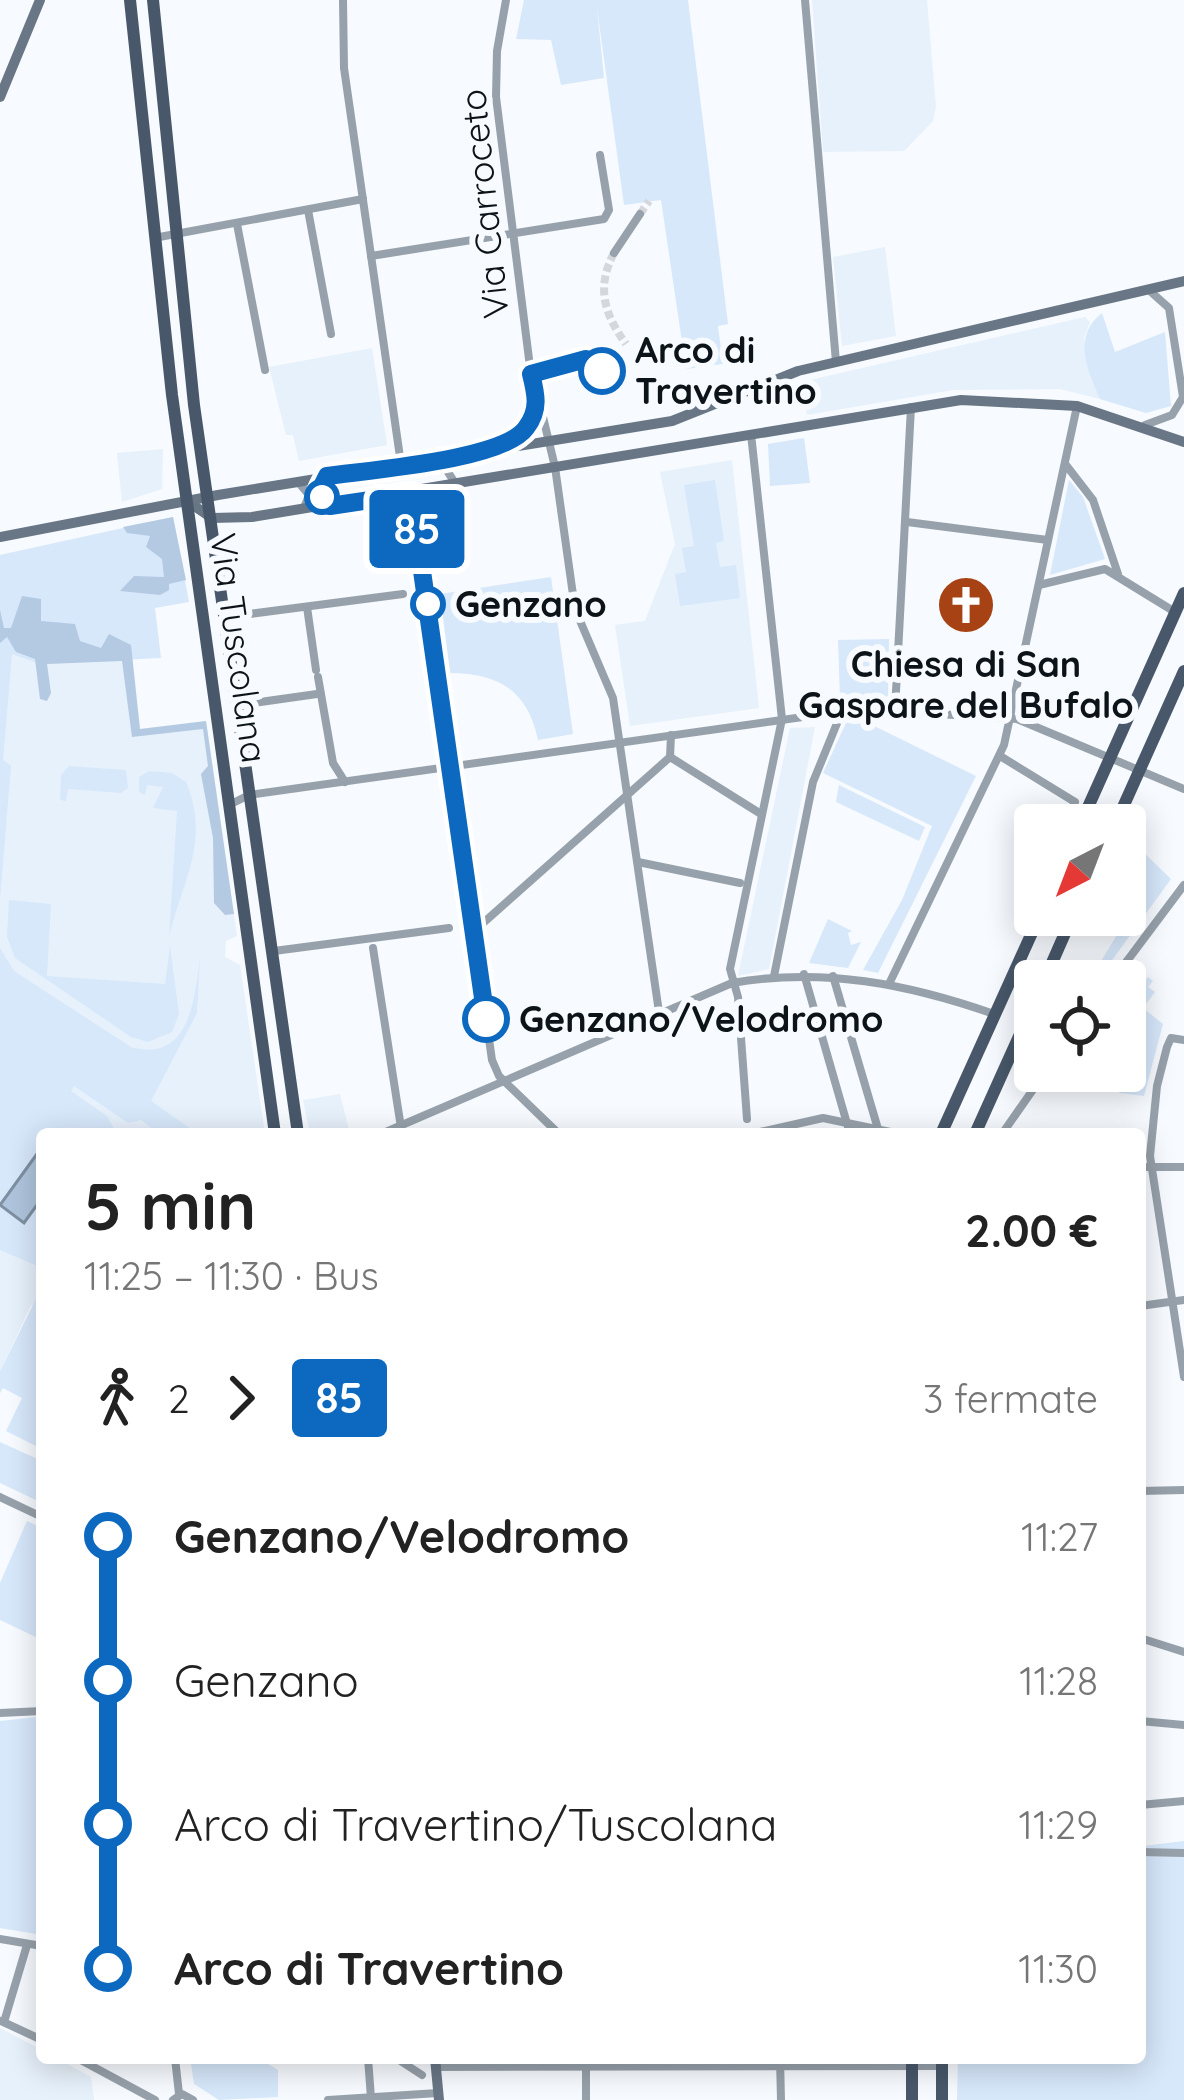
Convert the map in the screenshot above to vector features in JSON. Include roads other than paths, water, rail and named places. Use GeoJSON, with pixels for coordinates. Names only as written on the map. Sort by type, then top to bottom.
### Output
{"type":"FeatureCollection","features":[{"type":"Feature","properties":{"kind":"main road"},"geometry":{"type":"LineString","coordinates":[[0,97],[40,0]]}},
{"type":"Feature","properties":{"kind":"main road","name":"Via Tuscolana"},"geometry":{"type":"LineString","coordinates":[[130,0],[187,501],[274,1128]]}},
{"type":"Feature","properties":{"kind":"main road","name":"Via Tuscolana"},"geometry":{"type":"LineString","coordinates":[[153,0],[208,496],[297,1128]]}},
{"type":"Feature","properties":{"kind":"main road"},"geometry":{"type":"LineString","coordinates":[[0,537],[208,496],[672,421],[781,377],[1184,280]]}},
{"type":"Feature","properties":{"kind":"main road"},"geometry":{"type":"LineString","coordinates":[[212,518],[411,494],[911,406],[975,399],[1077,406],[1145,424],[1184,442]]}},
{"type":"Feature","properties":{"kind":"main road","name":"Via Tuscolana"},"geometry":{"type":"LineString","coordinates":[[187,501],[212,518]]}},
{"type":"Feature","properties":{"kind":"main road"},"geometry":{"type":"LineString","coordinates":[[1089,804],[1184,592]]}},
{"type":"Feature","properties":{"kind":"main road"},"geometry":{"type":"LineString","coordinates":[[1124,804],[1184,671]]}},
{"type":"Feature","properties":{"kind":"main road"},"geometry":{"type":"LineString","coordinates":[[944,1128],[1030,936]]}},
{"type":"Feature","properties":{"kind":"main road"},"geometry":{"type":"LineString","coordinates":[[978,1128],[1014,1048]]}},
{"type":"Feature","properties":{"kind":"main road"},"geometry":{"type":"LineString","coordinates":[[436,2064],[439,2096]]}},
{"type":"Feature","properties":{"kind":"main road"},"geometry":{"type":"LineString","coordinates":[[912,2064],[913,2100]]}},
{"type":"Feature","properties":{"kind":"main road"},"geometry":{"type":"LineString","coordinates":[[942,2064],[942,2100]]}},
{"type":"Feature","properties":{"kind":"street"},"geometry":{"type":"LineString","coordinates":[[344,0],[342,53],[401,464]]}},
{"type":"Feature","properties":{"kind":"street","name":"Via Carroceto"},"geometry":{"type":"LineString","coordinates":[[506,0],[497,51],[496,97],[537,401],[555,467],[576,614],[609,682],[659,1012]]}},
{"type":"Feature","properties":{"kind":"street"},"geometry":{"type":"LineString","coordinates":[[805,0],[836,362]]}},
{"type":"Feature","properties":{"kind":"street"},"geometry":{"type":"LineString","coordinates":[[137,64],[158,62]]}},
{"type":"Feature","properties":{"kind":"street"},"geometry":{"type":"LineString","coordinates":[[371,256],[607,217],[600,155]]}},
{"type":"Feature","properties":{"kind":"street"},"geometry":{"type":"LineString","coordinates":[[154,238],[363,199]]}},
{"type":"Feature","properties":{"kind":"street"},"geometry":{"type":"LineString","coordinates":[[308,210],[331,334]]}},
{"type":"Feature","properties":{"kind":"street"},"geometry":{"type":"LineString","coordinates":[[614,253],[640,214]]}},
{"type":"Feature","properties":{"kind":"street"},"geometry":{"type":"LineString","coordinates":[[237,224],[265,370]]}},
{"type":"Feature","properties":{"kind":"street"},"geometry":{"type":"LineString","coordinates":[[1145,424],[1174,413],[1184,397],[1169,308],[1150,291]]}},
{"type":"Feature","properties":{"kind":"street"},"geometry":{"type":"LineString","coordinates":[[503,447],[526,429],[537,401]]}},
{"type":"Feature","properties":{"kind":"street"},"geometry":{"type":"LineString","coordinates":[[896,710],[911,406]]}},
{"type":"Feature","properties":{"kind":"street"},"geometry":{"type":"LineString","coordinates":[[889,984],[1000,756],[1077,406]]}},
{"type":"Feature","properties":{"kind":"street"},"geometry":{"type":"LineString","coordinates":[[747,1119],[730,969],[782,718],[751,434]]}},
{"type":"Feature","properties":{"kind":"street"},"geometry":{"type":"LineString","coordinates":[[453,455],[446,469],[458,485]]}},
{"type":"Feature","properties":{"kind":"street"},"geometry":{"type":"LineString","coordinates":[[1065,464],[1094,500],[1118,574]]}},
{"type":"Feature","properties":{"kind":"street"},"geometry":{"type":"LineString","coordinates":[[327,476],[321,494],[330,506]]}},
{"type":"Feature","properties":{"kind":"street"},"geometry":{"type":"LineString","coordinates":[[298,482],[309,495],[303,509]]}},
{"type":"Feature","properties":{"kind":"street"},"geometry":{"type":"LineString","coordinates":[[411,494],[492,1060],[503,1082],[553,1128]]}},
{"type":"Feature","properties":{"kind":"street"},"geometry":{"type":"LineString","coordinates":[[906,522],[1048,540]]}},
{"type":"Feature","properties":{"kind":"street"},"geometry":{"type":"LineString","coordinates":[[193,538],[215,535]]}},
{"type":"Feature","properties":{"kind":"street"},"geometry":{"type":"LineString","coordinates":[[1038,586],[1092,569],[1118,574],[1175,612]]}},
{"type":"Feature","properties":{"kind":"street"},"geometry":{"type":"LineString","coordinates":[[226,617],[403,594]]}},
{"type":"Feature","properties":{"kind":"street"},"geometry":{"type":"LineString","coordinates":[[307,607],[333,763],[345,782]]}},
{"type":"Feature","properties":{"kind":"street"},"geometry":{"type":"LineString","coordinates":[[239,705],[316,694]]}},
{"type":"Feature","properties":{"kind":"street"},"geometry":{"type":"LineString","coordinates":[[774,976],[813,782],[843,710]]}},
{"type":"Feature","properties":{"kind":"street"},"geometry":{"type":"LineString","coordinates":[[252,795],[843,710],[1012,718],[1184,788]]}},
{"type":"Feature","properties":{"kind":"street"},"geometry":{"type":"LineString","coordinates":[[473,932],[670,757],[671,735]]}},
{"type":"Feature","properties":{"kind":"street"},"geometry":{"type":"LineString","coordinates":[[1000,756],[1075,802]]}},
{"type":"Feature","properties":{"kind":"street"},"geometry":{"type":"LineString","coordinates":[[670,757],[761,814]]}},
{"type":"Feature","properties":{"kind":"street","name":"Via Tuscolana"},"geometry":{"type":"LineString","coordinates":[[231,804],[252,795]]}},
{"type":"Feature","properties":{"kind":"street"},"geometry":{"type":"LineString","coordinates":[[638,862],[740,884]]}},
{"type":"Feature","properties":{"kind":"street"},"geometry":{"type":"LineString","coordinates":[[1127,960],[1184,885]]}},
{"type":"Feature","properties":{"kind":"street"},"geometry":{"type":"LineString","coordinates":[[250,954],[449,928]]}},
{"type":"Feature","properties":{"kind":"street"},"geometry":{"type":"LineString","coordinates":[[373,948],[400,1128]]}},
{"type":"Feature","properties":{"kind":"street"},"geometry":{"type":"LineString","coordinates":[[804,974],[849,1128]]}},
{"type":"Feature","properties":{"kind":"street"},"geometry":{"type":"LineString","coordinates":[[406,1128],[733,983],[774,976],[833,976],[889,984],[994,1014]]}},
{"type":"Feature","properties":{"kind":"street"},"geometry":{"type":"LineString","coordinates":[[833,976],[878,1128]]}},
{"type":"Feature","properties":{"kind":"street"},"geometry":{"type":"LineString","coordinates":[[1184,1040],[1171,1038],[1156,1086],[1151,1167],[1179,1301],[1184,1377]]}},
{"type":"Feature","properties":{"kind":"street"},"geometry":{"type":"LineString","coordinates":[[1006,1128],[1031,1092]]}},
{"type":"Feature","properties":{"kind":"street"},"geometry":{"type":"LineString","coordinates":[[772,1128],[804,1119],[847,1120],[875,1128]]}},
{"type":"Feature","properties":{"kind":"street"},"geometry":{"type":"LineString","coordinates":[[1146,1167],[1184,1167]]}},
{"type":"Feature","properties":{"kind":"street"},"geometry":{"type":"LineString","coordinates":[[1146,1305],[1179,1301]]}},
{"type":"Feature","properties":{"kind":"street"},"geometry":{"type":"LineString","coordinates":[[1146,1491],[1184,1490]]}},
{"type":"Feature","properties":{"kind":"street"},"geometry":{"type":"LineString","coordinates":[[0,1497],[36,1513]]}},
{"type":"Feature","properties":{"kind":"street"},"geometry":{"type":"LineString","coordinates":[[1146,1640],[1184,1652]]}},
{"type":"Feature","properties":{"kind":"street"},"geometry":{"type":"LineString","coordinates":[[0,1713],[36,1711]]}},
{"type":"Feature","properties":{"kind":"street"},"geometry":{"type":"LineString","coordinates":[[1146,1722],[1184,1725]]}},
{"type":"Feature","properties":{"kind":"street"},"geometry":{"type":"LineString","coordinates":[[1146,1804],[1184,1801]]}},
{"type":"Feature","properties":{"kind":"street"},"geometry":{"type":"LineString","coordinates":[[1146,1852],[1184,1853]]}},
{"type":"Feature","properties":{"kind":"street"},"geometry":{"type":"LineString","coordinates":[[0,1939],[36,1946]]}},
{"type":"Feature","properties":{"kind":"street"},"geometry":{"type":"LineString","coordinates":[[27,1945],[2,2021],[36,2037]]}},
{"type":"Feature","properties":{"kind":"street"},"geometry":{"type":"LineString","coordinates":[[88,2064],[154,2100]]}},
{"type":"Feature","properties":{"kind":"street"},"geometry":{"type":"LineString","coordinates":[[175,2064],[176,2097],[193,2100]]}},
{"type":"Feature","properties":{"kind":"street"},"geometry":{"type":"LineString","coordinates":[[368,2064],[371,2098]]}},
{"type":"Feature","properties":{"kind":"street"},"geometry":{"type":"LineString","coordinates":[[405,2064],[422,2075]]}},
{"type":"Feature","properties":{"kind":"street"},"geometry":{"type":"LineString","coordinates":[[586,2064],[586,2100]]}},
{"type":"Feature","properties":{"kind":"street"},"geometry":{"type":"LineString","coordinates":[[780,2064],[781,2100]]}},
{"type":"Feature","properties":{"kind":"street"},"geometry":{"type":"LineString","coordinates":[[328,2100],[439,2096]]}},
{"type":"Feature","properties":{"kind":"tunnel"},"geometry":{"type":"LineString","coordinates":[[640,214],[649,201]]}},
{"type":"Feature","properties":{"kind":"tunnel"},"geometry":{"type":"LineString","coordinates":[[614,253],[605,277],[605,300],[626,344]]}},
{"type":"Feature","properties":{"kind":"place","name":"Arco di Travertino"},"geometry":{"type":"Point","coordinates":[602,371]}},
{"type":"Feature","properties":{"kind":"place","name":"Genzano"},"geometry":{"type":"Point","coordinates":[428,604]}},
{"type":"Feature","properties":{"kind":"place","name":"Chiesa di San Gaspare del Bufalo"},"geometry":{"type":"Point","coordinates":[966,605]}},
{"type":"Feature","properties":{"kind":"place","name":"Genzano/Velodromo"},"geometry":{"type":"Point","coordinates":[486,1019]}}]}
